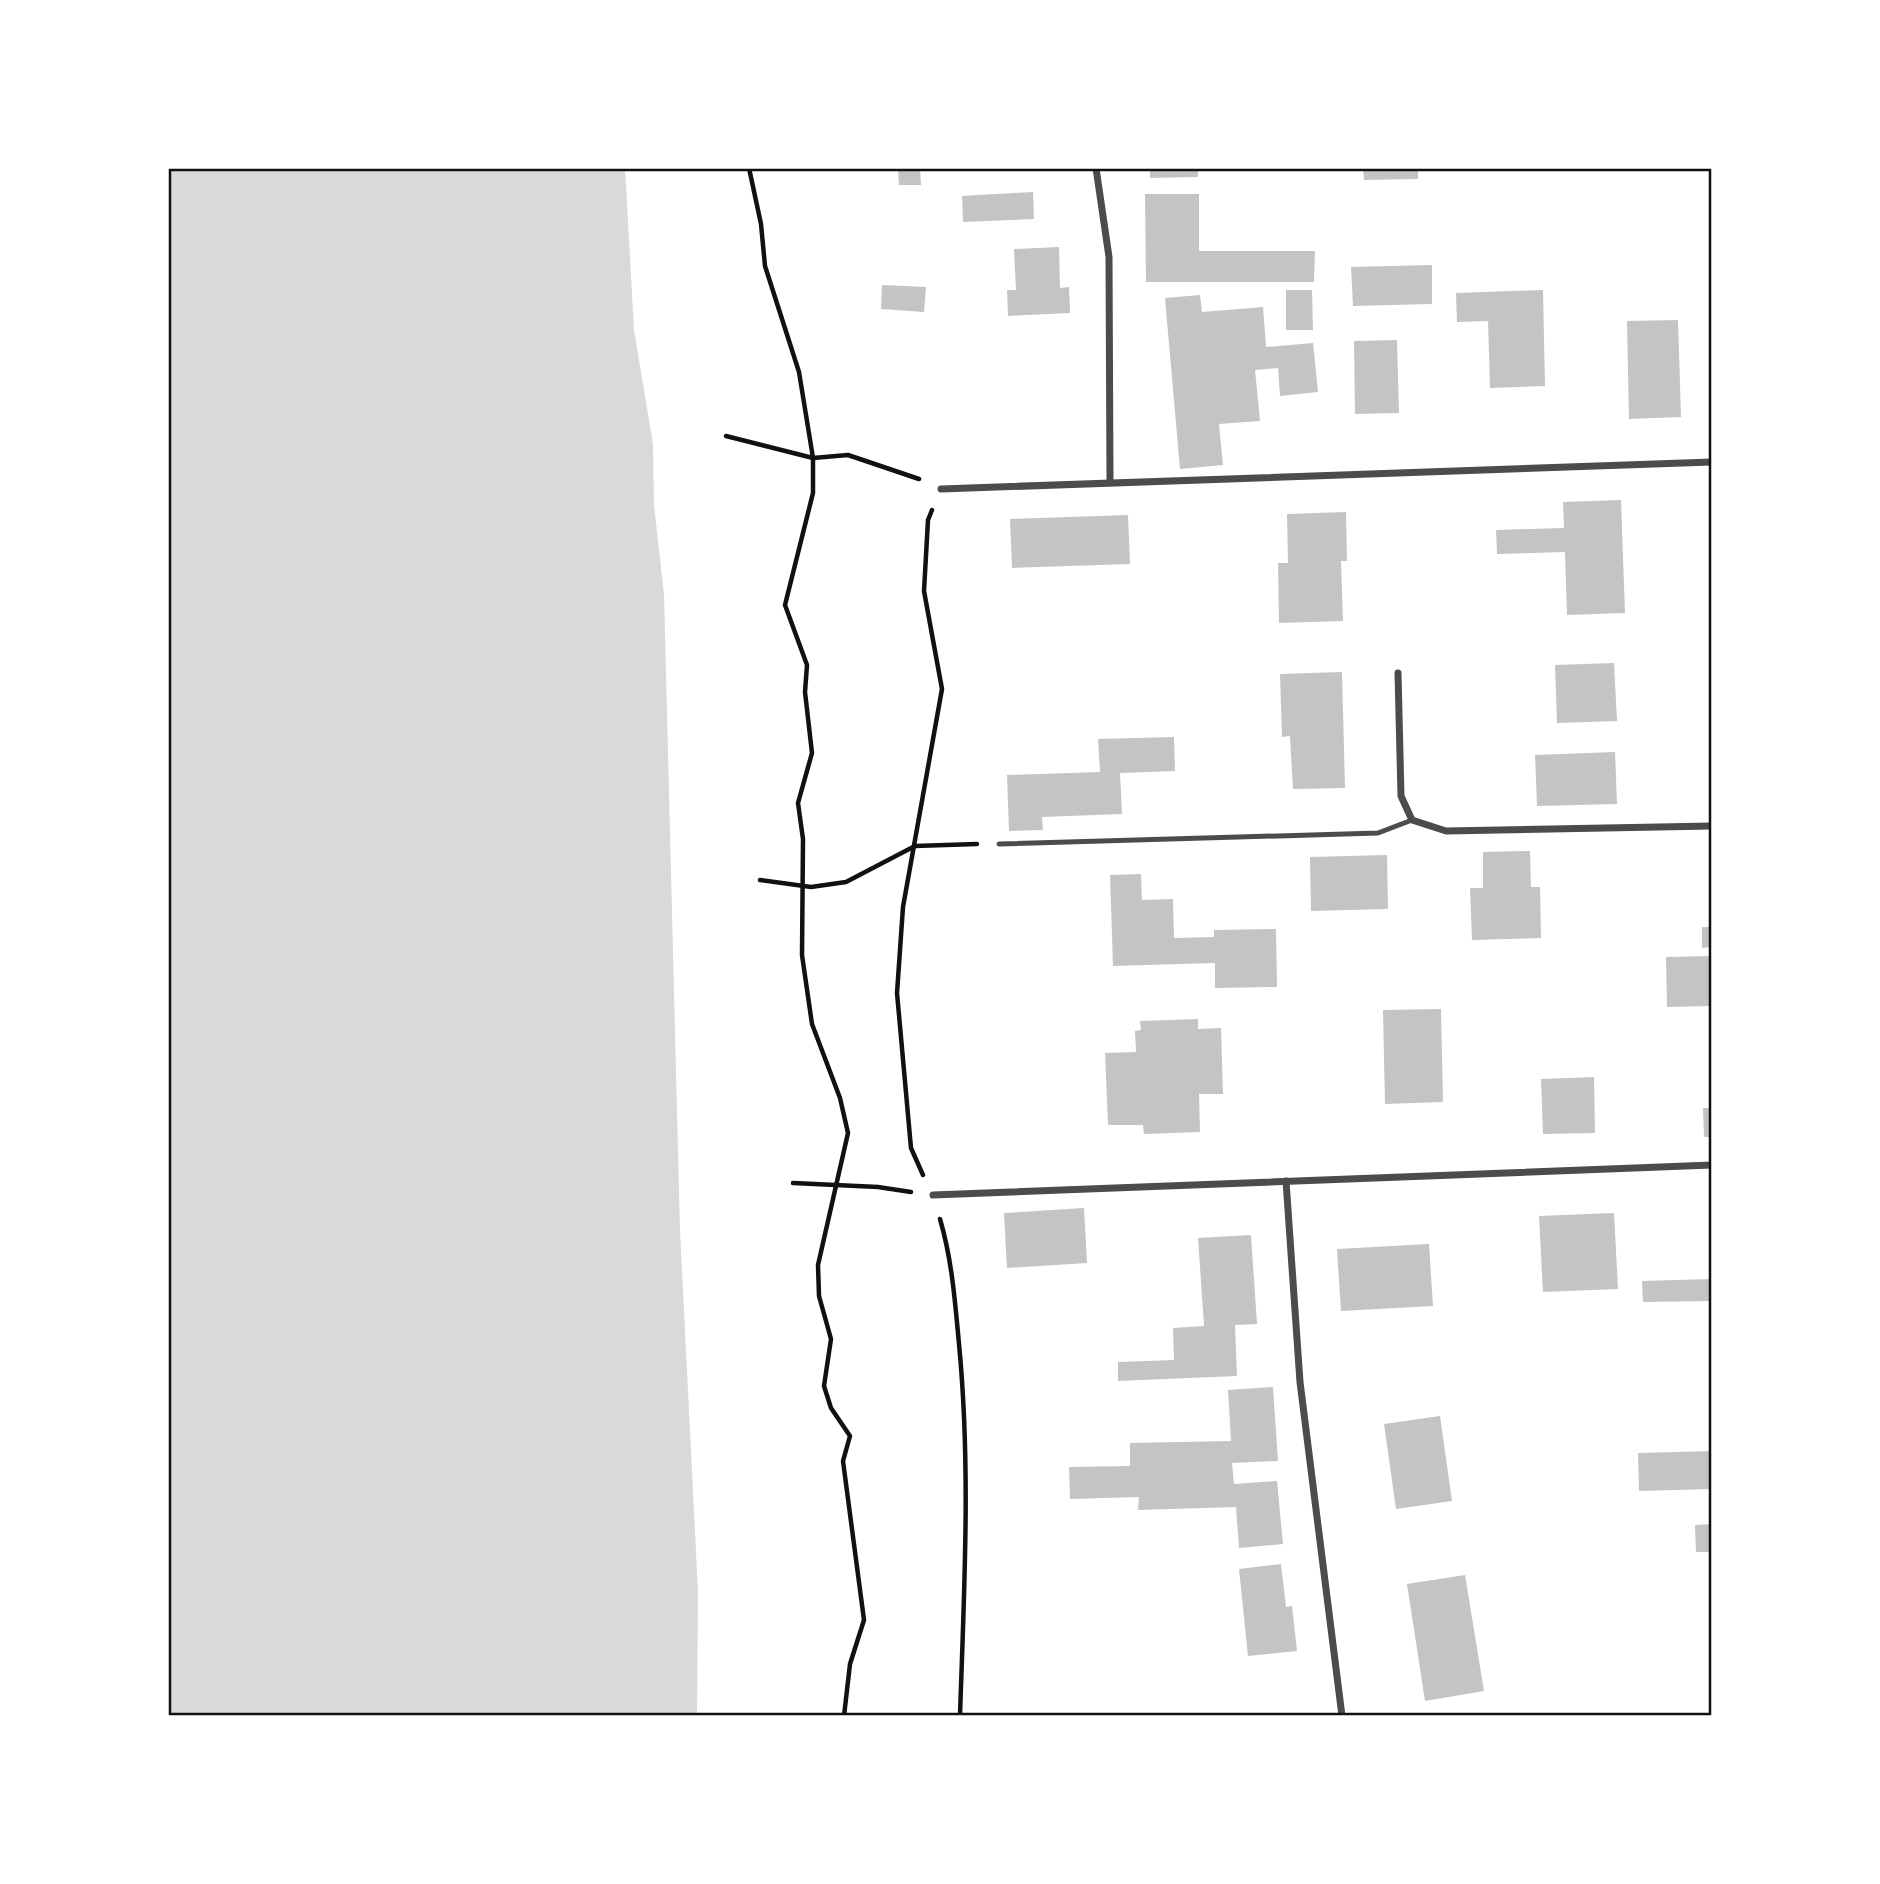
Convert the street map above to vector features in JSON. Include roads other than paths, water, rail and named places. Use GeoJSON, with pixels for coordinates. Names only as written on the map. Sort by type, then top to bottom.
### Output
{"type":"FeatureCollection","features":[{"type":"Feature","properties":{"kind":"street"},"geometry":{"type":"LineString","coordinates":[[1096,168],[1110,257],[1110,482]]}},
{"type":"Feature","properties":{"kind":"street"},"geometry":{"type":"LineString","coordinates":[[941,489],[1712,462]]}},
{"type":"Feature","properties":{"kind":"street"},"geometry":{"type":"LineString","coordinates":[[1398,673],[1401,796],[1412,820],[1446,831],[1712,826]]}},
{"type":"Feature","properties":{"kind":"street"},"geometry":{"type":"LineString","coordinates":[[933,1195],[1712,1165]]}},
{"type":"Feature","properties":{"kind":"street"},"geometry":{"type":"LineString","coordinates":[[1286,1181],[1300,1382],[1342,1716]]}},
{"type":"Feature","properties":{"kind":"lane"},"geometry":{"type":"LineString","coordinates":[[999,844],[1378,834],[1412,820]]}}]}
